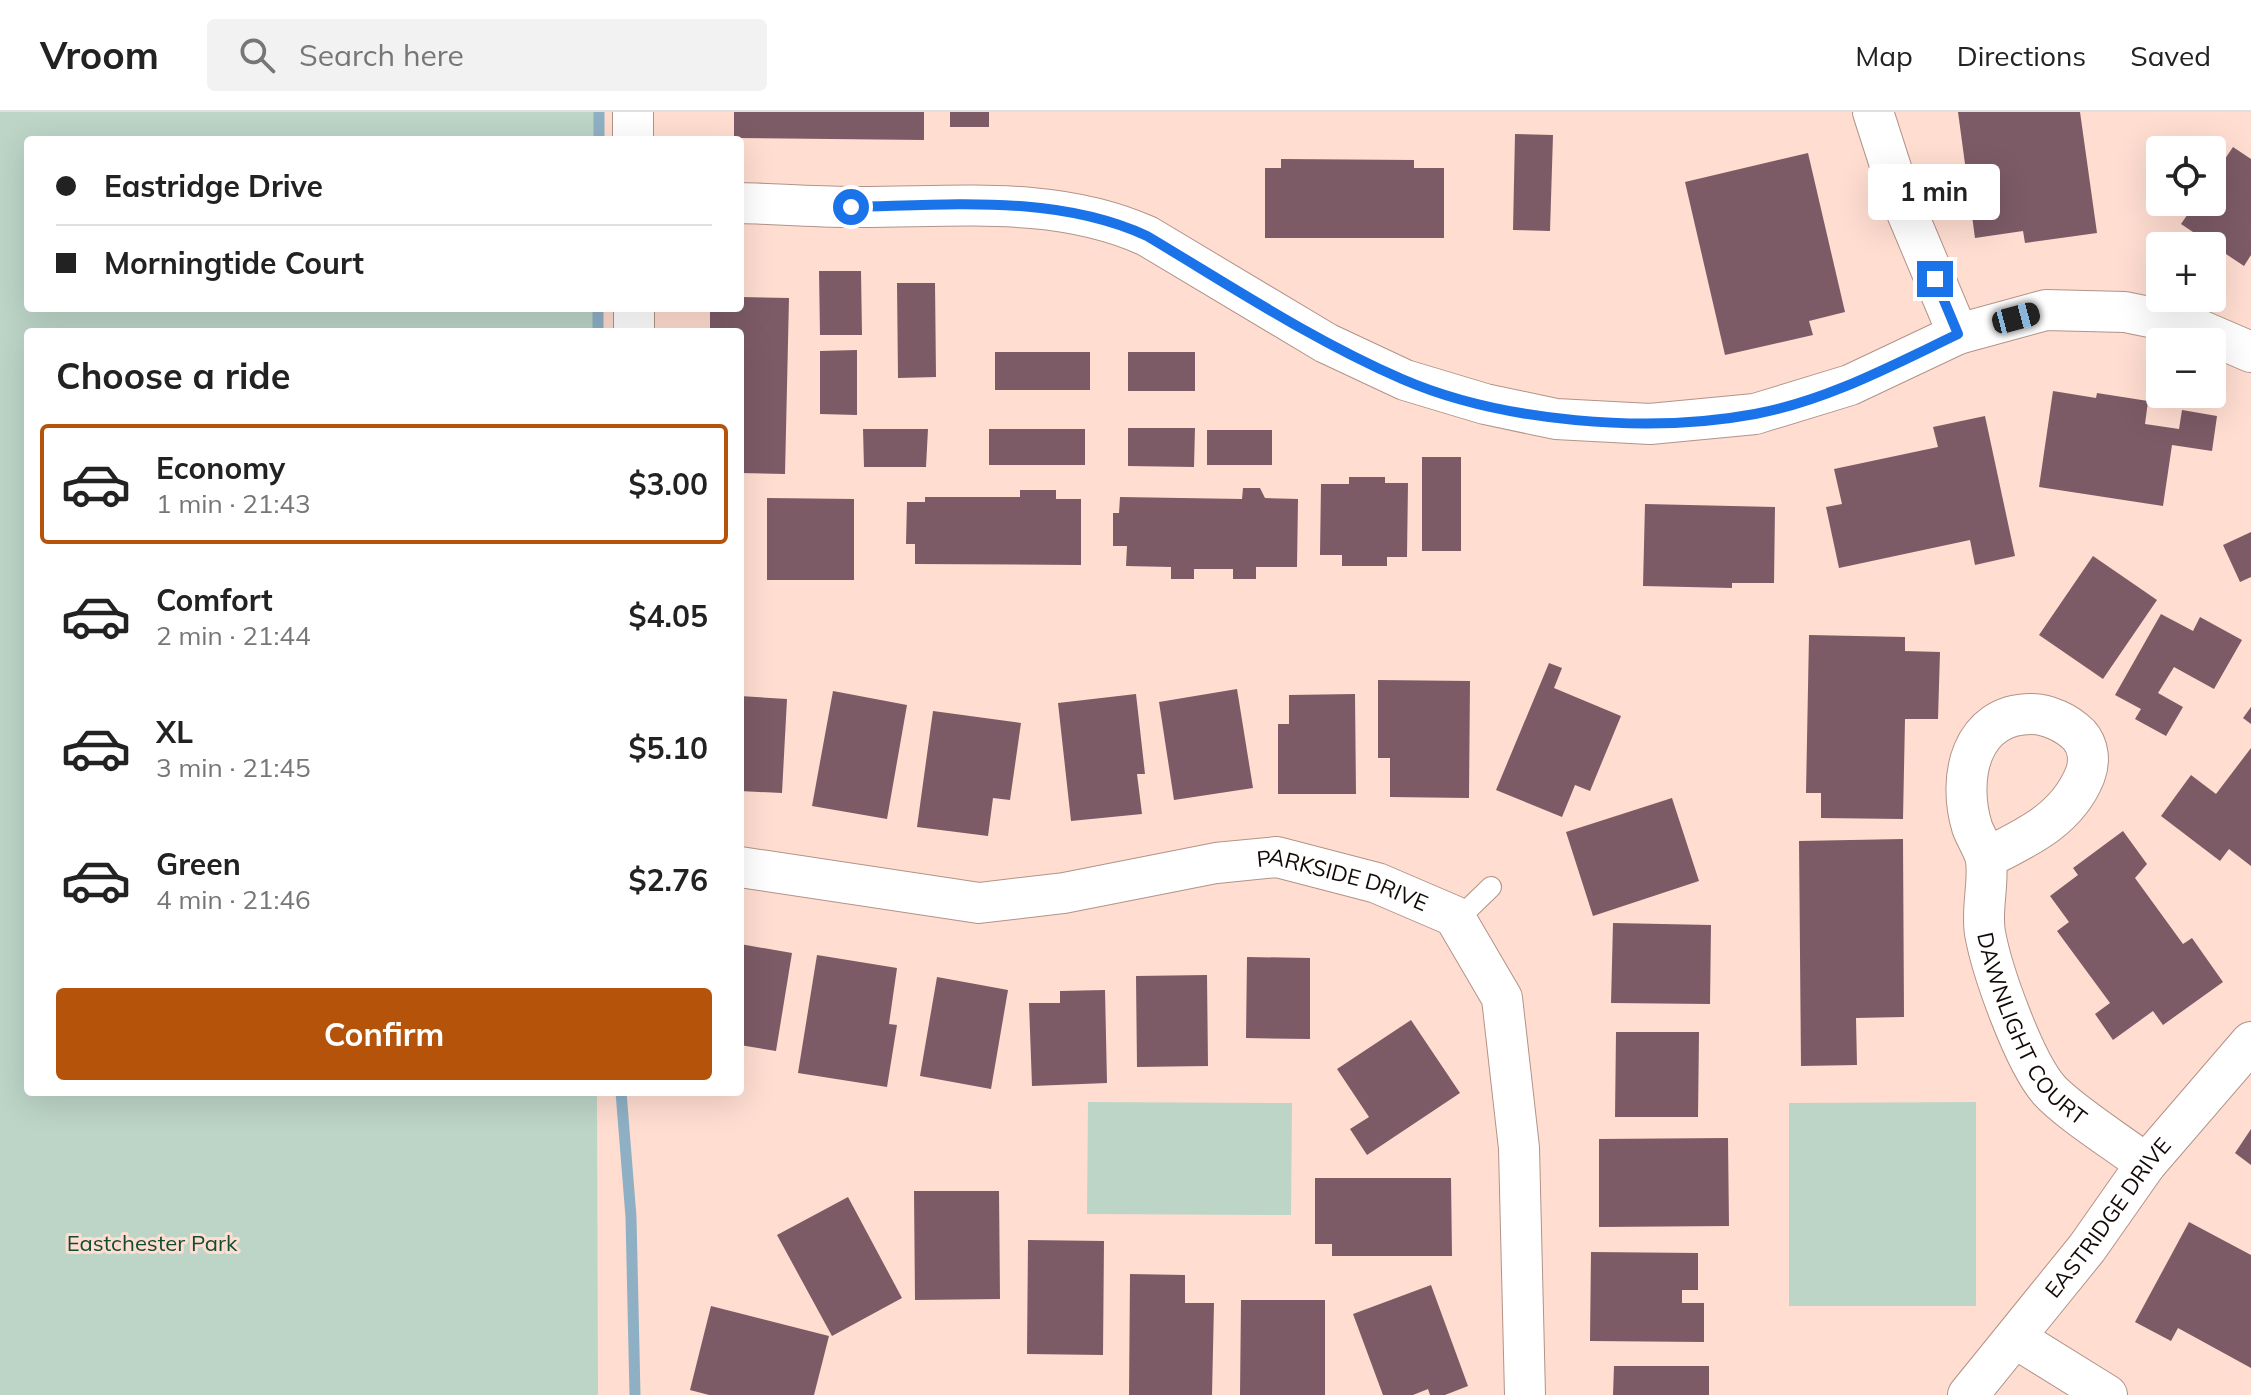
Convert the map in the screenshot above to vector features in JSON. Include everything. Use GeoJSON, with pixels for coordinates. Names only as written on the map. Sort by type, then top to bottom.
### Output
{"type":"FeatureCollection","features":[{"type":"Feature","properties":{"kind":"street"},"geometry":{"type":"LineString","coordinates":[[633,112],[633,136]]}},
{"type":"Feature","properties":{"kind":"street"},"geometry":{"type":"LineString","coordinates":[[1873,112],[1900,196],[1958,334]]}},
{"type":"Feature","properties":{"kind":"street"},"geometry":{"type":"LineString","coordinates":[[744,203],[851,207],[1012,204],[1117,222],[1147,236],[1326,343],[1405,380],[1485,404],[1556,419],[1650,424],[1755,414],[1850,385],[1958,334],[2046,310],[2125,312],[2188,325],[2251,352]]}},
{"type":"Feature","properties":{"kind":"street","name":"PARKSIDE DRIVE"},"geometry":{"type":"LineString","coordinates":[[744,868],[979,903],[1064,893],[1216,863],[1277,857],[1377,883],[1454,916],[1502,998],[1519,1148],[1525,1395]]}},
{"type":"Feature","properties":{"kind":"street","name":"DAWNLIGHT COURT"},"geometry":{"type":"LineString","coordinates":[[1986,858],[1985,932],[2015,1025],[2049,1089],[2146,1164]]}},
{"type":"Feature","properties":{"kind":"street","name":"EASTRIDGE DRIVE"},"geometry":{"type":"LineString","coordinates":[[1968,1395],[2087,1248],[2146,1164],[2251,1042]]}},
{"type":"Feature","properties":{"kind":"street"},"geometry":{"type":"LineString","coordinates":[[2015,1338],[2107,1395]]}},
{"type":"Feature","properties":{"kind":"lane"},"geometry":{"type":"LineString","coordinates":[[1457,920],[1491,887]]}},
{"type":"Feature","properties":{"kind":"green space","name":"Eastchester Park"},"geometry":{"type":"Polygon","coordinates":[[[0,112],[594,112],[594,136],[24,136],[24,312],[595,312],[595,328],[24,328],[24,1096],[597,1096],[598,1395],[0,1395],[0,112]]]}},
{"type":"Feature","properties":{"kind":"green space"},"geometry":{"type":"Polygon","coordinates":[[[1088,1102],[1292,1103],[1291,1215],[1087,1214],[1088,1102]]]}},
{"type":"Feature","properties":{"kind":"green space"},"geometry":{"type":"Polygon","coordinates":[[[1976,1102],[1976,1306],[1789,1306],[1789,1103],[1976,1102]]]}},
{"type":"Feature","properties":{"kind":"building"},"geometry":{"type":"Polygon","coordinates":[[[734,112],[924,112],[924,140],[734,136],[734,112]]]}},
{"type":"Feature","properties":{"kind":"building"},"geometry":{"type":"Polygon","coordinates":[[[950,112],[989,112],[989,127],[950,127],[950,112]]]}},
{"type":"Feature","properties":{"kind":"building"},"geometry":{"type":"Polygon","coordinates":[[[1958,112],[2080,112],[2097,233],[2025,243],[2023,231],[1975,238],[1958,112]]]}},
{"type":"Feature","properties":{"kind":"building"},"geometry":{"type":"Polygon","coordinates":[[[1515,134],[1553,135],[1550,231],[1513,230],[1515,134]]]}},
{"type":"Feature","properties":{"kind":"building"},"geometry":{"type":"Polygon","coordinates":[[[2233,147],[2251,159],[2251,255],[2244,266],[2226,254],[2226,232],[2193,232],[2181,224],[2186,216],[2226,216],[2226,157],[2233,147]]]}},
{"type":"Feature","properties":{"kind":"building"},"geometry":{"type":"Polygon","coordinates":[[[1808,153],[1845,312],[1809,321],[1813,335],[1725,355],[1685,182],[1808,153]]]}},
{"type":"Feature","properties":{"kind":"building"},"geometry":{"type":"Polygon","coordinates":[[[1281,159],[1414,160],[1414,168],[1444,168],[1444,238],[1265,238],[1265,168],[1281,168],[1281,159]]]}},
{"type":"Feature","properties":{"kind":"building"},"geometry":{"type":"Polygon","coordinates":[[[819,271],[861,271],[862,335],[820,335],[819,271]]]}},
{"type":"Feature","properties":{"kind":"building"},"geometry":{"type":"Polygon","coordinates":[[[897,283],[935,283],[936,377],[898,378],[897,283]]]}},
{"type":"Feature","properties":{"kind":"building"},"geometry":{"type":"Polygon","coordinates":[[[744,297],[789,298],[785,474],[744,473],[744,328],[710,328],[710,312],[744,312],[744,297]]]}},
{"type":"Feature","properties":{"kind":"building"},"geometry":{"type":"Polygon","coordinates":[[[857,350],[857,415],[820,414],[820,351],[857,350]]]}},
{"type":"Feature","properties":{"kind":"building"},"geometry":{"type":"Polygon","coordinates":[[[995,352],[1090,352],[1090,390],[995,390],[995,352]]]}},
{"type":"Feature","properties":{"kind":"building"},"geometry":{"type":"Polygon","coordinates":[[[1128,352],[1195,352],[1195,391],[1128,391],[1128,352]]]}},
{"type":"Feature","properties":{"kind":"building"},"geometry":{"type":"Polygon","coordinates":[[[2053,391],[2096,398],[2097,393],[2146,401],[2145,424],[2179,429],[2182,410],[2217,416],[2212,451],[2172,445],[2163,506],[2039,487],[2053,391]]]}},
{"type":"Feature","properties":{"kind":"building"},"geometry":{"type":"Polygon","coordinates":[[[1985,416],[2015,556],[1975,565],[1970,540],[1839,568],[1826,507],[1842,504],[1834,469],[1938,447],[1933,427],[1985,416]]]}},
{"type":"Feature","properties":{"kind":"building"},"geometry":{"type":"Polygon","coordinates":[[[1128,428],[1195,428],[1194,467],[1128,466],[1128,428]]]}},
{"type":"Feature","properties":{"kind":"building"},"geometry":{"type":"Polygon","coordinates":[[[863,429],[928,429],[926,467],[864,467],[863,429]]]}},
{"type":"Feature","properties":{"kind":"building"},"geometry":{"type":"Polygon","coordinates":[[[989,429],[1085,429],[1085,465],[989,465],[989,429]]]}},
{"type":"Feature","properties":{"kind":"building"},"geometry":{"type":"Polygon","coordinates":[[[1207,430],[1272,430],[1272,465],[1207,465],[1207,430]]]}},
{"type":"Feature","properties":{"kind":"building"},"geometry":{"type":"Polygon","coordinates":[[[1422,457],[1461,457],[1461,551],[1422,551],[1422,457]]]}},
{"type":"Feature","properties":{"kind":"building"},"geometry":{"type":"Polygon","coordinates":[[[1349,477],[1385,477],[1385,483],[1408,483],[1407,557],[1387,557],[1387,566],[1342,566],[1342,555],[1320,555],[1321,484],[1349,484],[1349,477]]]}},
{"type":"Feature","properties":{"kind":"building"},"geometry":{"type":"Polygon","coordinates":[[[1243,488],[1260,488],[1265,498],[1298,499],[1297,567],[1256,567],[1256,579],[1233,579],[1233,569],[1194,569],[1194,579],[1171,579],[1171,567],[1126,566],[1127,546],[1113,546],[1113,513],[1119,513],[1120,497],[1242,499],[1243,488]]]}},
{"type":"Feature","properties":{"kind":"building"},"geometry":{"type":"Polygon","coordinates":[[[1020,490],[1056,490],[1056,499],[1081,499],[1081,565],[915,564],[915,544],[906,544],[907,502],[925,502],[925,497],[1020,497],[1020,490]]]}},
{"type":"Feature","properties":{"kind":"building"},"geometry":{"type":"Polygon","coordinates":[[[767,498],[854,499],[854,580],[767,580],[767,498]]]}},
{"type":"Feature","properties":{"kind":"building"},"geometry":{"type":"Polygon","coordinates":[[[1645,504],[1775,507],[1774,583],[1732,583],[1732,588],[1643,586],[1645,504]]]}},
{"type":"Feature","properties":{"kind":"building"},"geometry":{"type":"Polygon","coordinates":[[[2251,532],[2251,577],[2240,582],[2223,545],[2251,532]]]}},
{"type":"Feature","properties":{"kind":"building"},"geometry":{"type":"Polygon","coordinates":[[[2093,556],[2157,600],[2103,679],[2039,635],[2093,556]]]}},
{"type":"Feature","properties":{"kind":"building"},"geometry":{"type":"Polygon","coordinates":[[[2161,614],[2193,631],[2200,617],[2242,640],[2214,689],[2174,667],[2158,693],[2183,707],[2166,736],[2135,719],[2141,709],[2115,695],[2161,614]]]}},
{"type":"Feature","properties":{"kind":"building"},"geometry":{"type":"Polygon","coordinates":[[[1809,635],[1905,637],[1905,651],[1940,652],[1938,719],[1905,719],[1903,819],[1821,818],[1821,793],[1806,793],[1809,635]]]}},
{"type":"Feature","properties":{"kind":"building"},"geometry":{"type":"Polygon","coordinates":[[[1549,663],[1562,668],[1554,688],[1621,716],[1590,791],[1575,785],[1562,817],[1496,790],[1549,663]]]}},
{"type":"Feature","properties":{"kind":"building"},"geometry":{"type":"Polygon","coordinates":[[[1378,680],[1470,681],[1469,798],[1390,797],[1390,758],[1378,758],[1378,680]]]}},
{"type":"Feature","properties":{"kind":"building"},"geometry":{"type":"Polygon","coordinates":[[[1237,689],[1253,788],[1174,800],[1159,702],[1237,689]]]}},
{"type":"Feature","properties":{"kind":"building"},"geometry":{"type":"Polygon","coordinates":[[[833,691],[907,705],[887,819],[812,806],[833,691]]]}},
{"type":"Feature","properties":{"kind":"building"},"geometry":{"type":"Polygon","coordinates":[[[1136,694],[1145,774],[1137,774],[1142,814],[1071,821],[1058,703],[1136,694]]]}},
{"type":"Feature","properties":{"kind":"building"},"geometry":{"type":"Polygon","coordinates":[[[1355,694],[1356,794],[1278,794],[1278,724],[1289,724],[1289,695],[1355,694]]]}},
{"type":"Feature","properties":{"kind":"building"},"geometry":{"type":"Polygon","coordinates":[[[744,696],[787,699],[782,793],[744,791],[744,696]]]}},
{"type":"Feature","properties":{"kind":"building"},"geometry":{"type":"Polygon","coordinates":[[[2251,707],[2251,724],[2243,718],[2251,707]]]}},
{"type":"Feature","properties":{"kind":"building"},"geometry":{"type":"Polygon","coordinates":[[[933,711],[1021,723],[1010,800],[993,798],[988,836],[917,827],[933,711]]]}},
{"type":"Feature","properties":{"kind":"building"},"geometry":{"type":"Polygon","coordinates":[[[2251,748],[2251,866],[2229,849],[2220,861],[2161,816],[2191,775],[2216,794],[2251,748]]]}},
{"type":"Feature","properties":{"kind":"building"},"geometry":{"type":"Polygon","coordinates":[[[1672,798],[1699,881],[1593,916],[1566,832],[1672,798]]]}},
{"type":"Feature","properties":{"kind":"building"},"geometry":{"type":"Polygon","coordinates":[[[2123,831],[2147,864],[2135,878],[2183,944],[2192,938],[2223,982],[2163,1025],[2153,1011],[2113,1040],[2095,1014],[2110,1003],[2057,931],[2069,922],[2050,896],[2078,875],[2073,868],[2123,831]]]}},
{"type":"Feature","properties":{"kind":"building"},"geometry":{"type":"Polygon","coordinates":[[[1903,839],[1904,1017],[1856,1018],[1857,1065],[1801,1066],[1799,841],[1903,839]]]}},
{"type":"Feature","properties":{"kind":"building"},"geometry":{"type":"Polygon","coordinates":[[[1613,923],[1711,925],[1710,1004],[1611,1003],[1613,923]]]}},
{"type":"Feature","properties":{"kind":"building"},"geometry":{"type":"Polygon","coordinates":[[[744,945],[792,953],[776,1051],[744,1046],[744,945]]]}},
{"type":"Feature","properties":{"kind":"building"},"geometry":{"type":"Polygon","coordinates":[[[817,955],[897,968],[889,1024],[897,1025],[887,1087],[798,1073],[817,955]]]}},
{"type":"Feature","properties":{"kind":"building"},"geometry":{"type":"Polygon","coordinates":[[[1247,957],[1310,958],[1310,1039],[1246,1038],[1247,957]]]}},
{"type":"Feature","properties":{"kind":"building"},"geometry":{"type":"Polygon","coordinates":[[[1207,975],[1208,1066],[1137,1067],[1136,976],[1207,975]]]}},
{"type":"Feature","properties":{"kind":"building"},"geometry":{"type":"Polygon","coordinates":[[[937,977],[1008,990],[991,1089],[920,1076],[937,977]]]}},
{"type":"Feature","properties":{"kind":"building"},"geometry":{"type":"Polygon","coordinates":[[[1105,990],[1107,1083],[1032,1086],[1029,1003],[1060,1003],[1060,991],[1105,990]]]}},
{"type":"Feature","properties":{"kind":"building"},"geometry":{"type":"Polygon","coordinates":[[[1411,1020],[1460,1093],[1367,1155],[1350,1129],[1369,1117],[1337,1069],[1411,1020]]]}},
{"type":"Feature","properties":{"kind":"building"},"geometry":{"type":"Polygon","coordinates":[[[1616,1032],[1699,1032],[1698,1117],[1615,1117],[1616,1032]]]}},
{"type":"Feature","properties":{"kind":"building"},"geometry":{"type":"Polygon","coordinates":[[[2251,1129],[2251,1165],[2235,1153],[2251,1129]]]}},
{"type":"Feature","properties":{"kind":"building"},"geometry":{"type":"Polygon","coordinates":[[[1728,1138],[1729,1226],[1599,1227],[1599,1139],[1728,1138]]]}},
{"type":"Feature","properties":{"kind":"building"},"geometry":{"type":"Polygon","coordinates":[[[1315,1178],[1451,1178],[1452,1256],[1332,1256],[1332,1244],[1315,1244],[1315,1178]]]}},
{"type":"Feature","properties":{"kind":"building"},"geometry":{"type":"Polygon","coordinates":[[[914,1191],[999,1191],[1000,1299],[915,1300],[914,1191]]]}},
{"type":"Feature","properties":{"kind":"building"},"geometry":{"type":"Polygon","coordinates":[[[848,1197],[902,1298],[832,1336],[777,1235],[848,1197]]]}},
{"type":"Feature","properties":{"kind":"building"},"geometry":{"type":"Polygon","coordinates":[[[2189,1222],[2251,1255],[2251,1368],[2178,1328],[2171,1341],[2135,1322],[2189,1222]]]}},
{"type":"Feature","properties":{"kind":"building"},"geometry":{"type":"Polygon","coordinates":[[[1028,1240],[1104,1241],[1103,1355],[1027,1354],[1028,1240]]]}},
{"type":"Feature","properties":{"kind":"building"},"geometry":{"type":"Polygon","coordinates":[[[1591,1252],[1698,1253],[1698,1290],[1682,1290],[1682,1303],[1704,1303],[1704,1342],[1590,1341],[1591,1252]]]}},
{"type":"Feature","properties":{"kind":"building"},"geometry":{"type":"Polygon","coordinates":[[[1130,1274],[1185,1275],[1185,1303],[1214,1303],[1212,1395],[1129,1395],[1130,1274]]]}},
{"type":"Feature","properties":{"kind":"building"},"geometry":{"type":"Polygon","coordinates":[[[1431,1285],[1468,1386],[1445,1395],[1430,1395],[1428,1389],[1413,1395],[1383,1395],[1353,1314],[1431,1285]]]}},
{"type":"Feature","properties":{"kind":"building"},"geometry":{"type":"Polygon","coordinates":[[[1241,1300],[1325,1300],[1325,1395],[1240,1395],[1241,1300]]]}},
{"type":"Feature","properties":{"kind":"building"},"geometry":{"type":"Polygon","coordinates":[[[711,1306],[829,1336],[814,1395],[709,1395],[690,1390],[711,1306]]]}},
{"type":"Feature","properties":{"kind":"building"},"geometry":{"type":"Polygon","coordinates":[[[1614,1366],[1709,1366],[1709,1395],[1613,1395],[1614,1366]]]}},
{"type":"Feature","properties":{"kind":"waterway"},"geometry":{"type":"LineString","coordinates":[[599,112],[599,136]]}},
{"type":"Feature","properties":{"kind":"waterway"},"geometry":{"type":"LineString","coordinates":[[598,312],[598,328]]}},
{"type":"Feature","properties":{"kind":"waterway"},"geometry":{"type":"LineString","coordinates":[[621,1096],[631,1217],[635,1395]]}},
{"type":"Feature","properties":{"kind":"route"},"geometry":{"type":"LineString","coordinates":[[851,207],[1012,204],[1117,222],[1147,236],[1326,343],[1405,380],[1485,404],[1556,419],[1650,424],[1755,414],[1850,385],[1958,334],[1935,279]]}}]}
